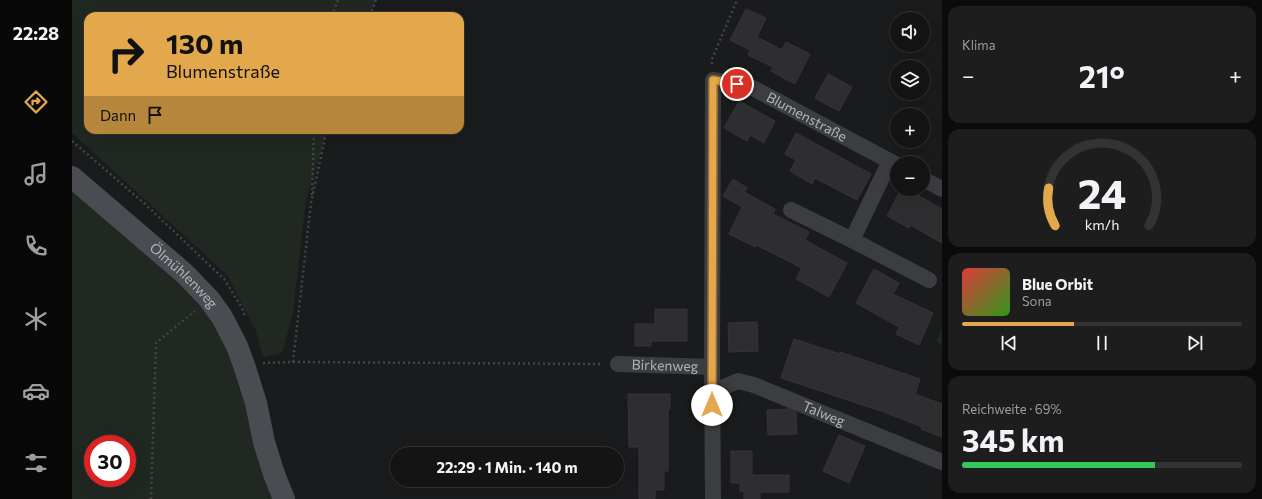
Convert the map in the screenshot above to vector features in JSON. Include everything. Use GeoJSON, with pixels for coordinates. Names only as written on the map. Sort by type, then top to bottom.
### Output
{"type":"FeatureCollection","features":[{"type":"Feature","properties":{"kind":"main road","name":"Ölmühlenweg"},"geometry":{"type":"LineString","coordinates":[[72,176],[185,274],[209,299],[222,317],[237,346],[245,368],[256,403],[264,442],[284,499]]}},
{"type":"Feature","properties":{"kind":"street","name":"Blumenstraße"},"geometry":{"type":"LineString","coordinates":[[713,80],[749,86],[890,161]]}},
{"type":"Feature","properties":{"kind":"street","name":"Birkenweg"},"geometry":{"type":"LineString","coordinates":[[713,80],[713,499]]}},
{"type":"Feature","properties":{"kind":"street"},"geometry":{"type":"LineString","coordinates":[[852,240],[890,170]]}},
{"type":"Feature","properties":{"kind":"street"},"geometry":{"type":"LineString","coordinates":[[930,183],[942,189]]}},
{"type":"Feature","properties":{"kind":"street"},"geometry":{"type":"LineString","coordinates":[[791,210],[929,280]]}},
{"type":"Feature","properties":{"kind":"street","name":"Birkenweg"},"geometry":{"type":"LineString","coordinates":[[618,364],[712,367]]}},
{"type":"Feature","properties":{"kind":"street","name":"Talweg"},"geometry":{"type":"LineString","coordinates":[[712,405],[722,388],[738,381],[754,385],[942,462]]}},
{"type":"Feature","properties":{"kind":"path"},"geometry":{"type":"LineString","coordinates":[[334,12],[338,0]]}},
{"type":"Feature","properties":{"kind":"path"},"geometry":{"type":"LineString","coordinates":[[372,12],[376,0]]}},
{"type":"Feature","properties":{"kind":"path"},"geometry":{"type":"LineString","coordinates":[[713,80],[712,58],[737,0]]}},
{"type":"Feature","properties":{"kind":"path"},"geometry":{"type":"LineString","coordinates":[[293,362],[311,204],[314,134]]}},
{"type":"Feature","properties":{"kind":"path"},"geometry":{"type":"LineString","coordinates":[[311,204],[326,134]]}},
{"type":"Feature","properties":{"kind":"path"},"geometry":{"type":"LineString","coordinates":[[151,499],[156,343],[209,299]]}},
{"type":"Feature","properties":{"kind":"path"},"geometry":{"type":"LineString","coordinates":[[261,363],[618,364]]}},
{"type":"Feature","properties":{"kind":"shaded area"},"geometry":{"type":"Polygon","coordinates":[[[72,0],[376,0],[372,12],[84,12],[84,134],[327,134],[306,200],[293,313],[282,353],[263,357],[256,331],[227,275],[72,133],[72,0]]]}},
{"type":"Feature","properties":{"kind":"shaded area"},"geometry":{"type":"Polygon","coordinates":[[[72,188],[142,246],[207,311],[225,341],[276,499],[72,499],[72,188]]]}},
{"type":"Feature","properties":{"kind":"shaded area"},"geometry":{"type":"Polygon","coordinates":[[[942,326],[942,345],[936,342],[942,326]]]}},
{"type":"Feature","properties":{"kind":"building"},"geometry":{"type":"Polygon","coordinates":[[[746,9],[766,18],[757,37],[782,50],[786,42],[810,54],[795,84],[771,71],[773,67],[748,55],[750,50],[730,40],[746,9]]]}},
{"type":"Feature","properties":{"kind":"building"},"geometry":{"type":"Polygon","coordinates":[[[828,74],[852,87],[839,111],[815,98],[828,74]]]}},
{"type":"Feature","properties":{"kind":"building"},"geometry":{"type":"Polygon","coordinates":[[[739,101],[775,121],[764,143],[750,135],[747,141],[724,128],[739,101]]]}},
{"type":"Feature","properties":{"kind":"building"},"geometry":{"type":"Polygon","coordinates":[[[796,133],[871,174],[857,200],[815,178],[812,184],[790,171],[796,160],[785,154],[796,133]]]}},
{"type":"Feature","properties":{"kind":"building"},"geometry":{"type":"Polygon","coordinates":[[[733,179],[747,188],[744,192],[775,209],[773,214],[809,232],[805,240],[847,263],[829,297],[796,279],[802,268],[756,245],[755,247],[729,234],[742,207],[723,196],[733,179]]]}},
{"type":"Feature","properties":{"kind":"building"},"geometry":{"type":"Polygon","coordinates":[[[897,196],[919,196],[942,209],[942,243],[910,225],[909,228],[887,216],[897,196]]]}},
{"type":"Feature","properties":{"kind":"building"},"geometry":{"type":"Polygon","coordinates":[[[874,269],[899,283],[893,294],[933,313],[919,345],[896,334],[899,327],[856,303],[874,269]]]}},
{"type":"Feature","properties":{"kind":"building"},"geometry":{"type":"Polygon","coordinates":[[[655,309],[687,309],[687,341],[651,341],[651,346],[635,346],[635,324],[655,324],[655,309]]]}},
{"type":"Feature","properties":{"kind":"building"},"geometry":{"type":"Polygon","coordinates":[[[757,322],[758,351],[729,352],[728,323],[757,322]]]}},
{"type":"Feature","properties":{"kind":"building"},"geometry":{"type":"Polygon","coordinates":[[[794,339],[840,354],[840,352],[920,379],[915,394],[942,404],[942,437],[921,429],[922,427],[884,412],[781,378],[794,339]]]}},
{"type":"Feature","properties":{"kind":"building"},"geometry":{"type":"Polygon","coordinates":[[[628,394],[670,394],[670,409],[668,409],[668,471],[664,471],[664,490],[655,490],[655,499],[639,499],[639,447],[629,447],[628,394]]]}},
{"type":"Feature","properties":{"kind":"building"},"geometry":{"type":"Polygon","coordinates":[[[789,409],[796,412],[797,434],[768,435],[767,410],[789,409]]]}},
{"type":"Feature","properties":{"kind":"building"},"geometry":{"type":"Polygon","coordinates":[[[839,435],[865,446],[849,483],[823,471],[839,435]]]}},
{"type":"Feature","properties":{"kind":"building"},"geometry":{"type":"Polygon","coordinates":[[[731,451],[752,451],[752,475],[789,475],[789,492],[760,492],[760,499],[744,499],[744,491],[740,491],[740,483],[731,483],[731,451]]]}},
{"type":"Feature","properties":{"kind":"route"},"geometry":{"type":"LineString","coordinates":[[712,405],[713,80],[737,84]]}}]}
